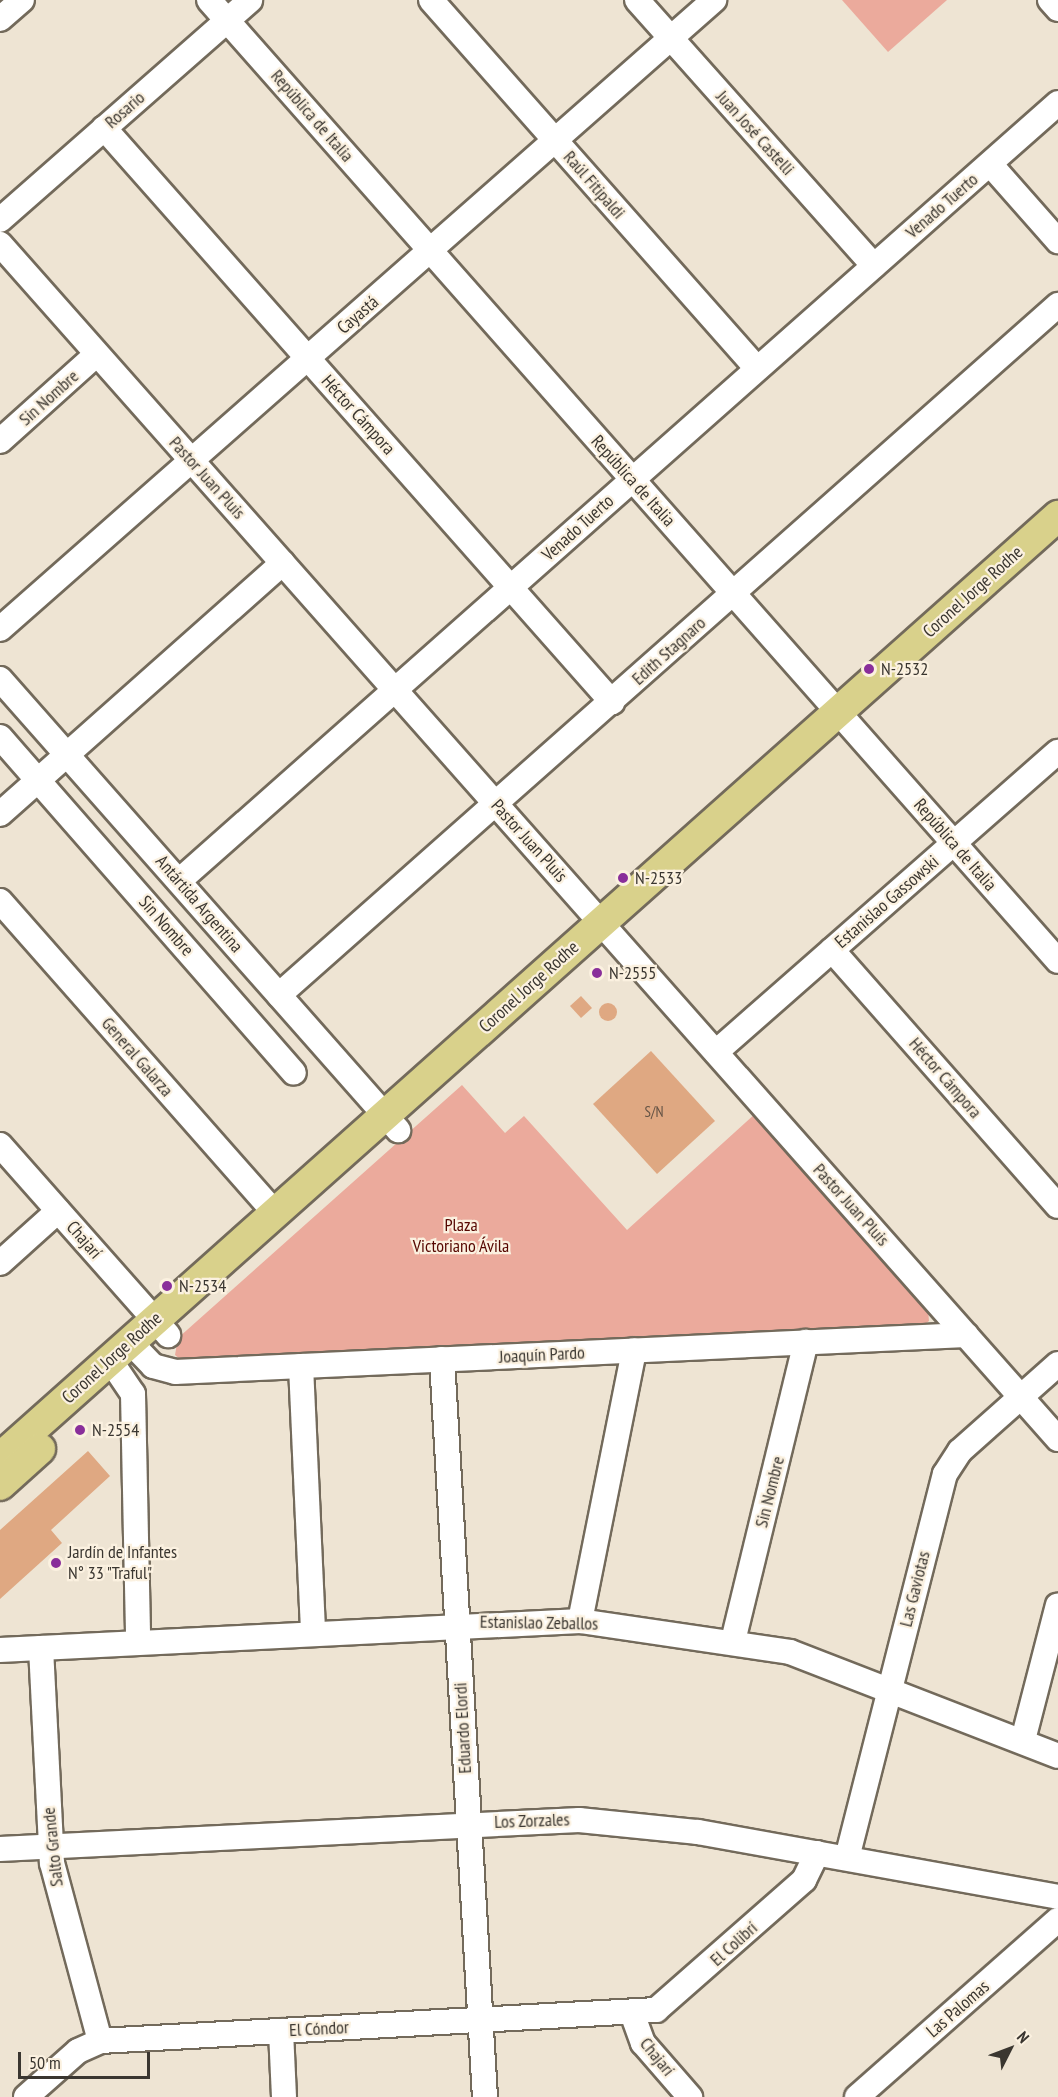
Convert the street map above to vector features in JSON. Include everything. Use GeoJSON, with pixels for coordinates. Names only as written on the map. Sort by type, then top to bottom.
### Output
{"type":"FeatureCollection","features":[{"type":"Feature","properties":{"kind":"main road","name":"Coronel Jorge Rodhe"},"geometry":{"type":"LineString","coordinates":[[0,1458],[127,1358],[161,1328],[844,719],[1058,516]]}},
{"type":"Feature","properties":{"kind":"main road","name":"Coronel Jorge Rodhe"},"geometry":{"type":"LineString","coordinates":[[844,719],[1058,544]]}},
{"type":"Feature","properties":{"kind":"main road","name":"Coronel Jorge Rodhe"},"geometry":{"type":"LineString","coordinates":[[161,1328],[275,1213],[392,1122]]}},
{"type":"Feature","properties":{"kind":"main road","name":"Coronel Jorge Rodhe"},"geometry":{"type":"LineString","coordinates":[[0,1485],[127,1358]]}},
{"type":"Feature","properties":{"kind":"street"},"geometry":{"type":"LineString","coordinates":[[0,19],[22,0]]}},
{"type":"Feature","properties":{"kind":"street","name":"República de Italia"},"geometry":{"type":"LineString","coordinates":[[209,0],[1057,957]]}},
{"type":"Feature","properties":{"kind":"street","name":"Rosario"},"geometry":{"type":"LineString","coordinates":[[0,220],[250,0]]}},
{"type":"Feature","properties":{"kind":"street","name":"Raúl Fitipaldi"},"geometry":{"type":"LineString","coordinates":[[431,0],[757,369]]}},
{"type":"Feature","properties":{"kind":"street","name":"Juan José Castelli"},"geometry":{"type":"LineString","coordinates":[[637,0],[874,266]]}},
{"type":"Feature","properties":{"kind":"street","name":"Cayastá"},"geometry":{"type":"LineString","coordinates":[[0,629],[714,0]]}},
{"type":"Feature","properties":{"kind":"street"},"geometry":{"type":"LineString","coordinates":[[1050,0],[1058,9]]}},
{"type":"Feature","properties":{"kind":"street","name":"Venado Tuerto"},"geometry":{"type":"LineString","coordinates":[[179,881],[1058,103]]}},
{"type":"Feature","properties":{"kind":"street","name":"Héctor Cámpora"},"geometry":{"type":"LineString","coordinates":[[104,128],[612,702]]}},
{"type":"Feature","properties":{"kind":"street"},"geometry":{"type":"LineString","coordinates":[[990,164],[1058,241]]}},
{"type":"Feature","properties":{"kind":"street","name":"Pastor Juan Pluis"},"geometry":{"type":"LineString","coordinates":[[0,244],[1058,1439]]}},
{"type":"Feature","properties":{"kind":"street","name":"Edith Stagnaro"},"geometry":{"type":"LineString","coordinates":[[279,995],[1058,305]]}},
{"type":"Feature","properties":{"kind":"street","name":"Sin Nombre"},"geometry":{"type":"LineString","coordinates":[[0,441],[97,354]]}},
{"type":"Feature","properties":{"kind":"street"},"geometry":{"type":"LineString","coordinates":[[0,814],[283,563]]}},
{"type":"Feature","properties":{"kind":"street","name":"Antártida Argentina"},"geometry":{"type":"LineString","coordinates":[[0,679],[392,1122]]}},
{"type":"Feature","properties":{"kind":"street","name":"Sin Nombre"},"geometry":{"type":"LineString","coordinates":[[0,737],[294,1073]]}},
{"type":"Feature","properties":{"kind":"street","name":"Estanislao Gassowski"},"geometry":{"type":"LineString","coordinates":[[716,1052],[1058,752]]}},
{"type":"Feature","properties":{"kind":"street","name":"General Galarza"},"geometry":{"type":"LineString","coordinates":[[0,901],[275,1213]]}},
{"type":"Feature","properties":{"kind":"street","name":"Héctor Cámpora"},"geometry":{"type":"LineString","coordinates":[[832,950],[1058,1206]]}},
{"type":"Feature","properties":{"kind":"street","name":"Chajarí"},"geometry":{"type":"LineString","coordinates":[[0,1145],[161,1328]]}},
{"type":"Feature","properties":{"kind":"street"},"geometry":{"type":"LineString","coordinates":[[0,1263],[58,1211]]}},
{"type":"Feature","properties":{"kind":"street","name":"Joaquín Pardo"},"geometry":{"type":"LineString","coordinates":[[127,1358],[170,1372],[966,1335]]}},
{"type":"Feature","properties":{"kind":"street","name":"Sin Nombre"},"geometry":{"type":"LineString","coordinates":[[733,1641],[806,1342]]}},
{"type":"Feature","properties":{"kind":"street"},"geometry":{"type":"LineString","coordinates":[[580,1621],[634,1350]]}},
{"type":"Feature","properties":{"kind":"street"},"geometry":{"type":"LineString","coordinates":[[127,1358],[133,1400],[138,1642]]}},
{"type":"Feature","properties":{"kind":"street","name":"Eduardo Elordi"},"geometry":{"type":"LineString","coordinates":[[442,1359],[485,2097]]}},
{"type":"Feature","properties":{"kind":"street","name":"Las Gaviotas"},"geometry":{"type":"LineString","coordinates":[[847,1858],[945,1474],[960,1451],[1058,1364]]}},
{"type":"Feature","properties":{"kind":"street"},"geometry":{"type":"LineString","coordinates":[[301,1366],[313,1632]]}},
{"type":"Feature","properties":{"kind":"street"},"geometry":{"type":"LineString","coordinates":[[1023,1740],[1058,1605]]}},
{"type":"Feature","properties":{"kind":"street","name":"Estanislao Zeballos"},"geometry":{"type":"LineString","coordinates":[[0,1650],[457,1623],[580,1621],[733,1641],[816,1660],[1023,1740],[1058,1756]]}},
{"type":"Feature","properties":{"kind":"street","name":"Salto Grande"},"geometry":{"type":"LineString","coordinates":[[41,1648],[50,1846],[100,2041]]}},
{"type":"Feature","properties":{"kind":"street","name":"Los Zorzales"},"geometry":{"type":"LineString","coordinates":[[0,1849],[469,1824],[618,1822],[847,1858],[1058,1897]]}},
{"type":"Feature","properties":{"kind":"street","name":"El Colibrí"},"geometry":{"type":"LineString","coordinates":[[632,2013],[656,2010],[674,1998],[804,1880],[817,1853]]}},
{"type":"Feature","properties":{"kind":"street","name":"Las Palomas"},"geometry":{"type":"LineString","coordinates":[[857,2097],[1058,1920]]}},
{"type":"Feature","properties":{"kind":"street","name":"Chajarí"},"geometry":{"type":"LineString","coordinates":[[632,2013],[643,2043],[690,2097]]}},
{"type":"Feature","properties":{"kind":"street","name":"El Cóndor"},"geometry":{"type":"LineString","coordinates":[[26,2097],[78,2051],[100,2041],[632,2013]]}},
{"type":"Feature","properties":{"kind":"street"},"geometry":{"type":"LineString","coordinates":[[281,2031],[284,2097]]}},
{"type":"Feature","properties":{"kind":"green space"},"geometry":{"type":"Polygon","coordinates":[[[842,0],[947,0],[888,52],[842,0]]]}},
{"type":"Feature","properties":{"kind":"green space","name":"Plaza Victoriano Ávila"},"geometry":{"type":"Polygon","coordinates":[[[462,1085],[505,1133],[524,1116],[627,1230],[756,1113],[928,1310],[929,1321],[922,1326],[181,1360],[175,1355],[178,1338],[462,1085]]]}},
{"type":"Feature","properties":{"kind":"building"},"geometry":{"type":"Polygon","coordinates":[[[581,996],[592,1008],[581,1018],[570,1006],[581,996]]]}},
{"type":"Feature","properties":{"kind":"building"},"geometry":{"type":"Polygon","coordinates":[[[604,1003],[612,1003],[617,1008],[615,1019],[604,1021],[599,1016],[599,1008],[604,1003]]]}},
{"type":"Feature","properties":{"kind":"building"},"geometry":{"type":"Polygon","coordinates":[[[651,1051],[715,1121],[657,1174],[593,1104],[651,1051]]]}},
{"type":"Feature","properties":{"kind":"building"},"geometry":{"type":"Polygon","coordinates":[[[88,1451],[110,1476],[51,1530],[62,1543],[0,1599],[0,1530],[88,1451]]]}},
{"type":"Feature","properties":{"kind":"place","name":"N-2532"},"geometry":{"type":"Point","coordinates":[869,669]}},
{"type":"Feature","properties":{"kind":"place","name":"N-2533"},"geometry":{"type":"Point","coordinates":[623,878]}},
{"type":"Feature","properties":{"kind":"place","name":"N-2555"},"geometry":{"type":"Point","coordinates":[597,973]}},
{"type":"Feature","properties":{"kind":"place","name":"N-2534"},"geometry":{"type":"Point","coordinates":[167,1286]}},
{"type":"Feature","properties":{"kind":"place","name":"N-2554"},"geometry":{"type":"Point","coordinates":[80,1430]}},
{"type":"Feature","properties":{"kind":"place","name":"Jardín de Infantes N° 33 \"Traful\""},"geometry":{"type":"Point","coordinates":[56,1563]}}]}
